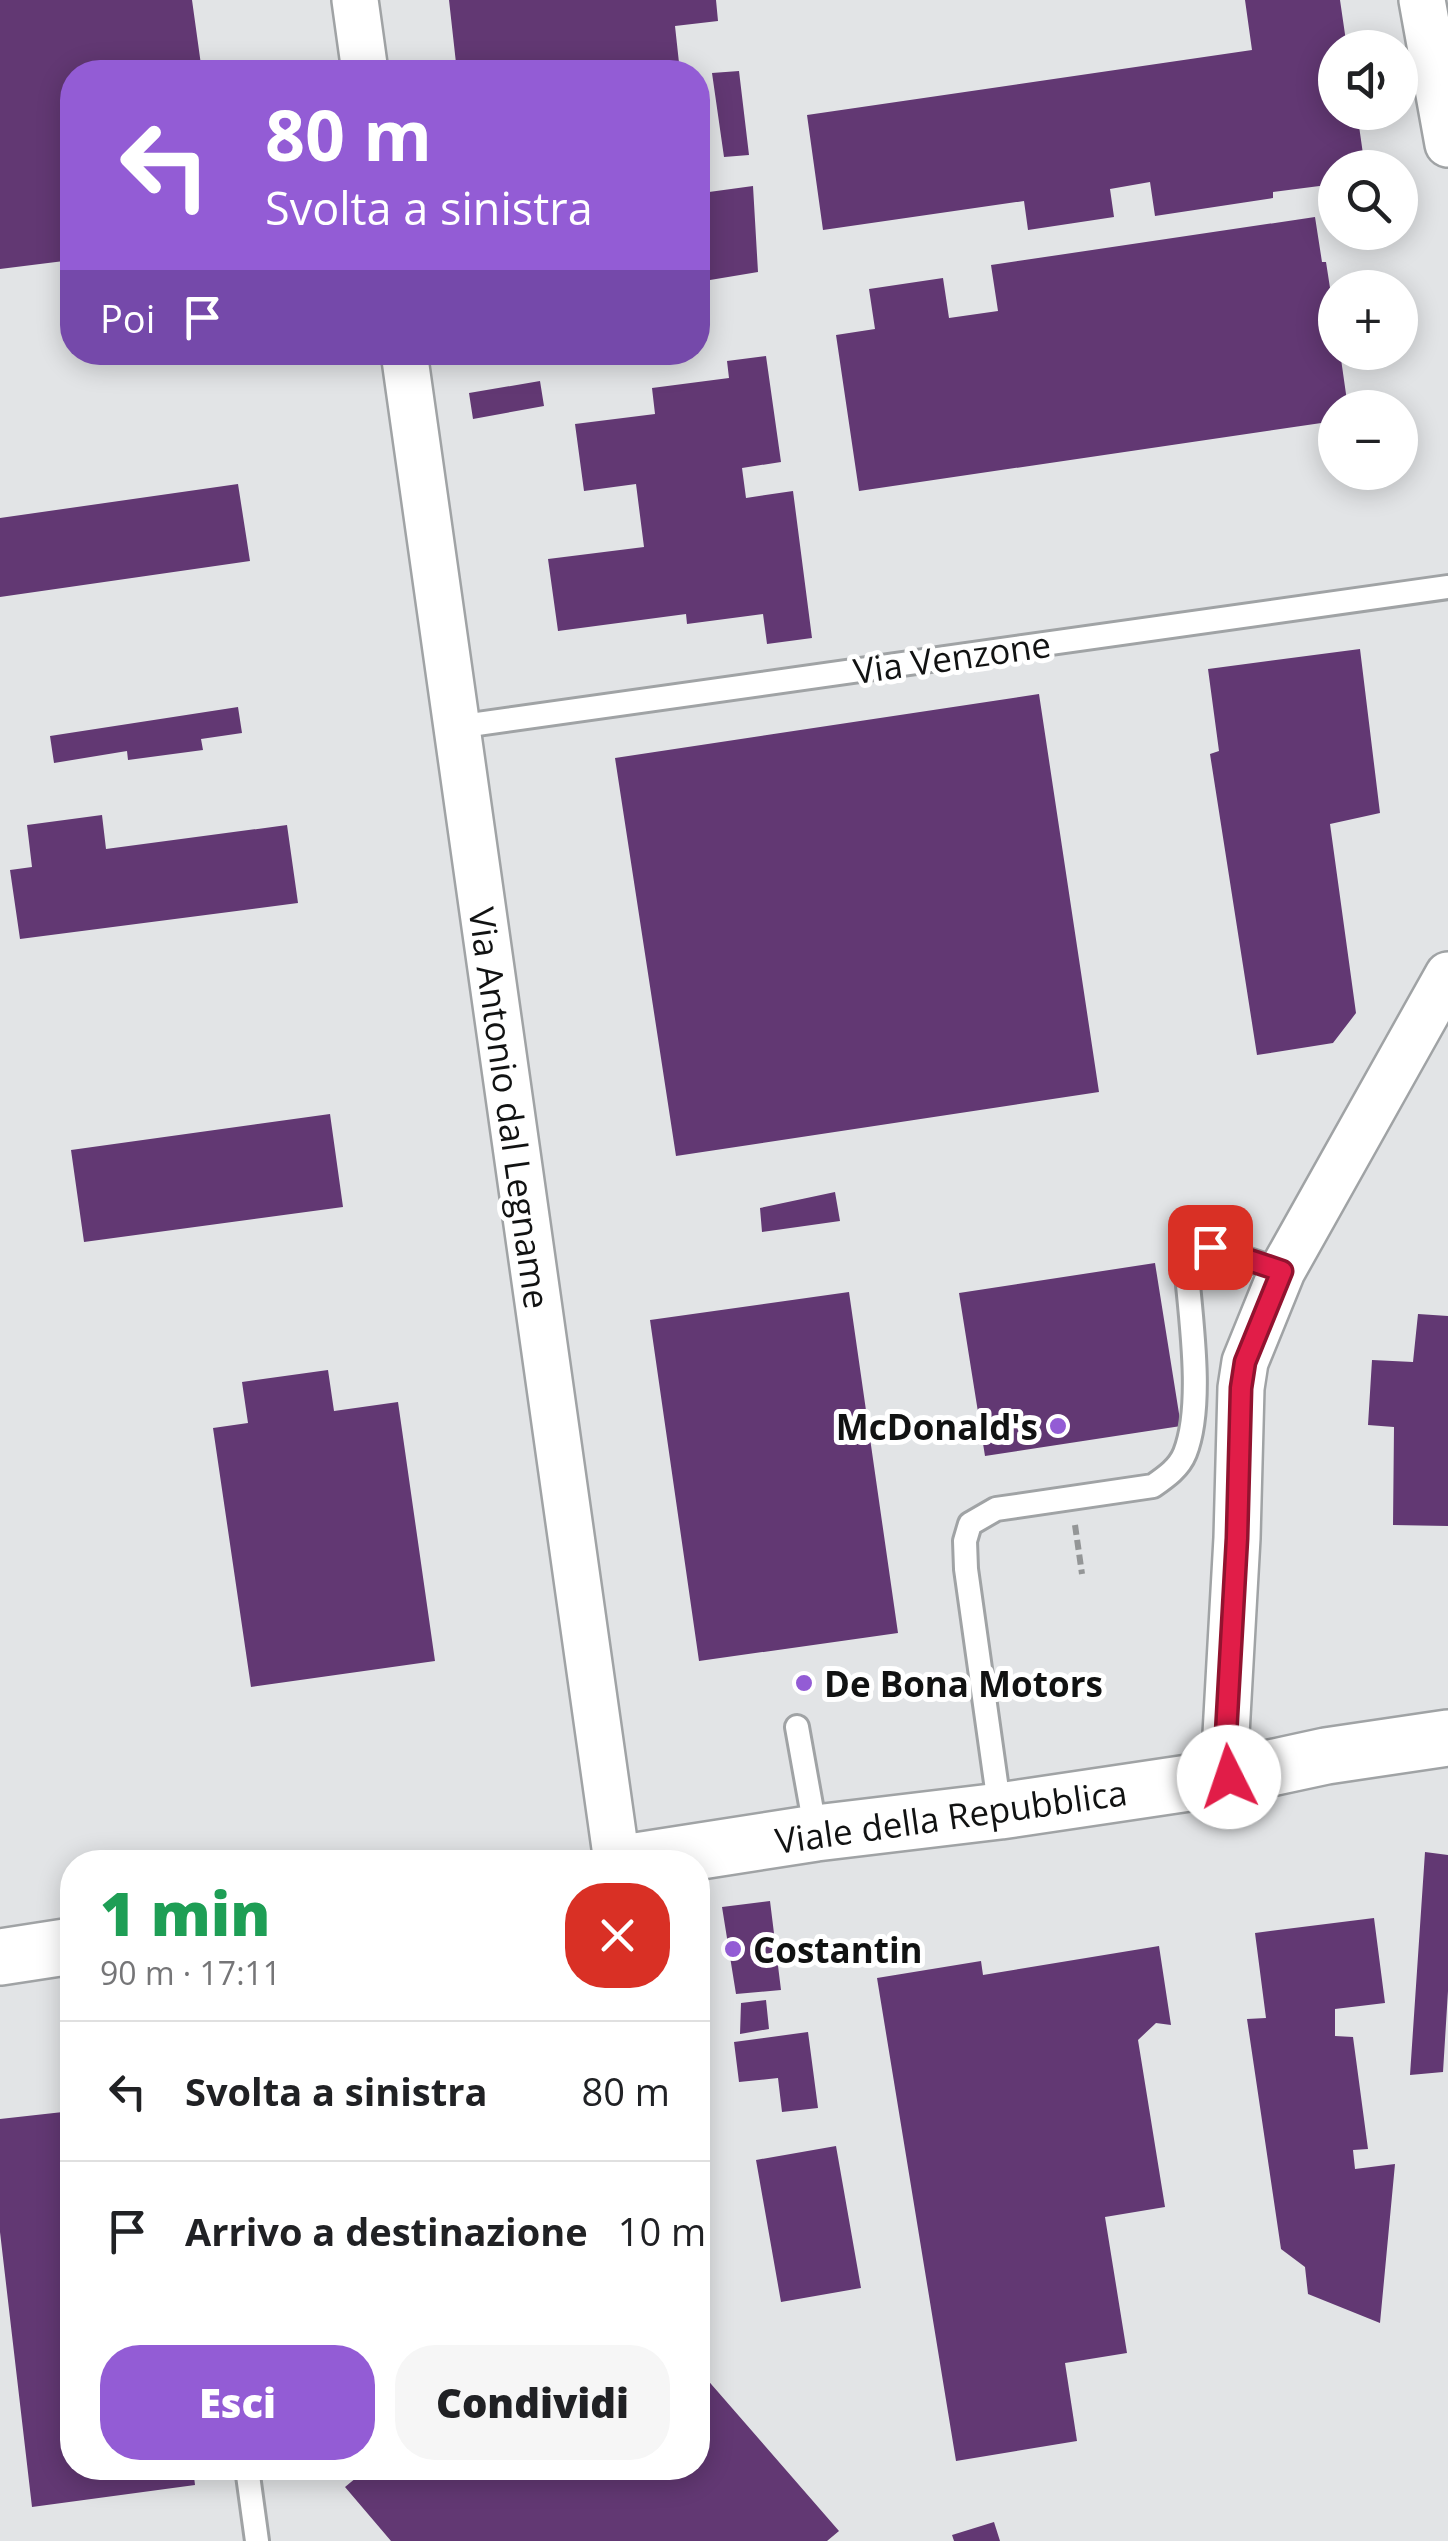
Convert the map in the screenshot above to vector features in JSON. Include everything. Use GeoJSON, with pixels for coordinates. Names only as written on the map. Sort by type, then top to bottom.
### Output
{"type":"FeatureCollection","features":[{"type":"Feature","properties":{"kind":"main road","name":"Viale della Repubblica"},"geometry":{"type":"LineString","coordinates":[[707,1850],[1000,1812],[1448,1738]]}},
{"type":"Feature","properties":{"kind":"main road"},"geometry":{"type":"LineString","coordinates":[[0,1957],[60,1948]]}},
{"type":"Feature","properties":{"kind":"street"},"geometry":{"type":"LineString","coordinates":[[355,0],[363,60]]}},
{"type":"Feature","properties":{"kind":"street"},"geometry":{"type":"LineString","coordinates":[[1422,0],[1448,144]]}},
{"type":"Feature","properties":{"kind":"street","name":"Via Antonio dal Legname"},"geometry":{"type":"LineString","coordinates":[[406,365],[615,1850]]}},
{"type":"Feature","properties":{"kind":"street"},"geometry":{"type":"LineString","coordinates":[[1229,1777],[1226,1734],[1245,1362],[1282,1271],[1448,975]]}},
{"type":"Feature","properties":{"kind":"lane","name":"Via Venzone"},"geometry":{"type":"LineString","coordinates":[[456,727],[1448,587]]}},
{"type":"Feature","properties":{"kind":"lane"},"geometry":{"type":"LineString","coordinates":[[1000,1812],[966,1569],[965,1541],[970,1524],[996,1509],[1153,1486],[1172,1472],[1185,1453],[1195,1402],[1185,1252],[1210,1247],[1282,1271]]}},
{"type":"Feature","properties":{"kind":"lane"},"geometry":{"type":"LineString","coordinates":[[797,1727],[816,1833]]}},
{"type":"Feature","properties":{"kind":"lane"},"geometry":{"type":"LineString","coordinates":[[249,2480],[256,2541]]}},
{"type":"Feature","properties":{"kind":"building"},"geometry":{"type":"Polygon","coordinates":[[[0,0],[192,0],[200,60],[60,60],[60,262],[0,269],[0,0]]]}},
{"type":"Feature","properties":{"kind":"building"},"geometry":{"type":"Polygon","coordinates":[[[449,0],[716,0],[718,21],[675,26],[679,60],[456,60],[449,0]]]}},
{"type":"Feature","properties":{"kind":"building"},"geometry":{"type":"Polygon","coordinates":[[[1245,0],[1340,0],[1344,30],[1318,30],[1318,130],[1360,130],[1362,150],[1318,150],[1318,186],[1273,192],[1273,198],[1155,216],[1150,182],[1110,189],[1114,217],[1028,230],[1024,201],[823,230],[807,115],[1252,50],[1245,0]]]}},
{"type":"Feature","properties":{"kind":"building"},"geometry":{"type":"Polygon","coordinates":[[[739,71],[749,155],[724,157],[712,73],[739,71]]]}},
{"type":"Feature","properties":{"kind":"building"},"geometry":{"type":"Polygon","coordinates":[[[753,186],[758,272],[710,280],[710,192],[753,186]]]}},
{"type":"Feature","properties":{"kind":"building"},"geometry":{"type":"Polygon","coordinates":[[[1315,217],[1318,250],[1327,270],[1318,270],[1318,370],[1343,370],[1345,390],[1318,390],[1318,424],[859,491],[836,335],[875,329],[869,289],[943,278],[949,318],[998,311],[991,265],[1315,217]]]}},
{"type":"Feature","properties":{"kind":"building"},"geometry":{"type":"Polygon","coordinates":[[[766,356],[781,462],[742,468],[746,498],[793,491],[812,638],[767,644],[763,614],[687,624],[686,614],[558,631],[548,559],[644,547],[636,484],[584,491],[575,424],[655,414],[652,388],[729,378],[727,361],[766,356]]]}},
{"type":"Feature","properties":{"kind":"building"},"geometry":{"type":"Polygon","coordinates":[[[540,381],[544,406],[473,419],[469,393],[540,381]]]}},
{"type":"Feature","properties":{"kind":"building"},"geometry":{"type":"Polygon","coordinates":[[[238,484],[250,561],[0,597],[0,518],[238,484]]]}},
{"type":"Feature","properties":{"kind":"building"},"geometry":{"type":"Polygon","coordinates":[[[1360,649],[1380,813],[1330,824],[1356,1013],[1333,1043],[1257,1055],[1210,754],[1219,751],[1208,669],[1360,649]]]}},
{"type":"Feature","properties":{"kind":"building"},"geometry":{"type":"Polygon","coordinates":[[[1039,694],[1099,1092],[676,1156],[615,758],[1039,694]]]}},
{"type":"Feature","properties":{"kind":"building"},"geometry":{"type":"Polygon","coordinates":[[[238,707],[242,733],[201,739],[203,750],[128,760],[127,751],[54,763],[50,736],[238,707]]]}},
{"type":"Feature","properties":{"kind":"building"},"geometry":{"type":"Polygon","coordinates":[[[102,815],[106,849],[287,825],[298,903],[20,939],[10,870],[32,867],[27,825],[102,815]]]}},
{"type":"Feature","properties":{"kind":"building"},"geometry":{"type":"Polygon","coordinates":[[[330,1114],[343,1207],[84,1242],[71,1150],[330,1114]]]}},
{"type":"Feature","properties":{"kind":"building"},"geometry":{"type":"Polygon","coordinates":[[[835,1192],[840,1221],[762,1232],[760,1208],[835,1192]]]}},
{"type":"Feature","properties":{"kind":"building"},"geometry":{"type":"Polygon","coordinates":[[[1155,1263],[1181,1426],[985,1456],[959,1293],[1155,1263]]]}},
{"type":"Feature","properties":{"kind":"building"},"geometry":{"type":"Polygon","coordinates":[[[849,1292],[898,1633],[699,1661],[650,1320],[849,1292]]]}},
{"type":"Feature","properties":{"kind":"building"},"geometry":{"type":"Polygon","coordinates":[[[1418,1314],[1448,1316],[1448,1526],[1393,1525],[1394,1427],[1368,1425],[1372,1360],[1413,1362],[1418,1314]]]}},
{"type":"Feature","properties":{"kind":"building"},"geometry":{"type":"Polygon","coordinates":[[[328,1370],[334,1411],[398,1402],[435,1661],[251,1687],[213,1428],[248,1423],[242,1382],[328,1370]]]}},
{"type":"Feature","properties":{"kind":"building"},"geometry":{"type":"Polygon","coordinates":[[[1425,1852],[1448,1855],[1448,1991],[1443,2072],[1410,2075],[1425,1852]]]}},
{"type":"Feature","properties":{"kind":"building"},"geometry":{"type":"Polygon","coordinates":[[[770,1901],[781,1990],[736,1994],[722,1907],[770,1901]]]}},
{"type":"Feature","properties":{"kind":"building"},"geometry":{"type":"Polygon","coordinates":[[[1374,1918],[1385,2003],[1335,2009],[1335,2036],[1353,2037],[1368,2149],[1353,2150],[1355,2169],[1395,2164],[1380,2323],[1308,2294],[1305,2267],[1281,2249],[1247,2019],[1266,2018],[1255,1933],[1374,1918]]]}},
{"type":"Feature","properties":{"kind":"building"},"geometry":{"type":"Polygon","coordinates":[[[1159,1946],[1171,2025],[1156,2023],[1138,2040],[1165,2207],[1105,2217],[1127,2353],[1065,2363],[1077,2441],[956,2461],[877,1978],[981,1961],[983,1975],[1159,1946]]]}},
{"type":"Feature","properties":{"kind":"building"},"geometry":{"type":"Polygon","coordinates":[[[766,2000],[769,2029],[740,2034],[741,2003],[766,2000]]]}},
{"type":"Feature","properties":{"kind":"building"},"geometry":{"type":"Polygon","coordinates":[[[808,2032],[818,2108],[782,2112],[778,2078],[739,2082],[734,2042],[808,2032]]]}},
{"type":"Feature","properties":{"kind":"building"},"geometry":{"type":"Polygon","coordinates":[[[60,2112],[60,2480],[194,2480],[195,2485],[32,2507],[0,2232],[0,2119],[60,2112]]]}},
{"type":"Feature","properties":{"kind":"building"},"geometry":{"type":"Polygon","coordinates":[[[836,2146],[861,2288],[781,2302],[756,2160],[836,2146]]]}},
{"type":"Feature","properties":{"kind":"building"},"geometry":{"type":"Polygon","coordinates":[[[710,2383],[839,2531],[827,2541],[391,2541],[345,2487],[353,2480],[710,2480],[710,2383]]]}},
{"type":"Feature","properties":{"kind":"building"},"geometry":{"type":"Polygon","coordinates":[[[994,2522],[1000,2541],[954,2541],[952,2535],[994,2522]]]}},
{"type":"Feature","properties":{"kind":"place","name":"McDonald's"},"geometry":{"type":"Point","coordinates":[1058,1426]}},
{"type":"Feature","properties":{"kind":"place","name":"De Bona Motors"},"geometry":{"type":"Point","coordinates":[804,1683]}},
{"type":"Feature","properties":{"kind":"place","name":"Costantin"},"geometry":{"type":"Point","coordinates":[733,1949]}},
{"type":"Feature","properties":{"kind":"route"},"geometry":{"type":"LineString","coordinates":[[1210,1247],[1282,1271],[1245,1362],[1241,1388],[1226,1734],[1229,1777]]}}]}
